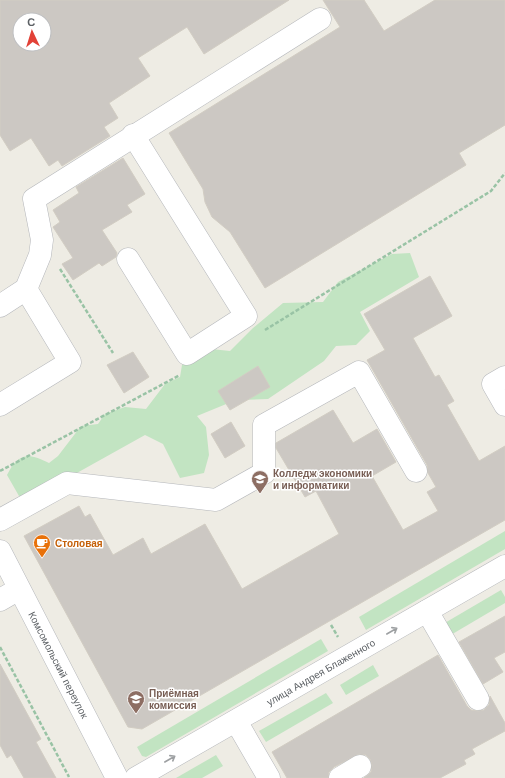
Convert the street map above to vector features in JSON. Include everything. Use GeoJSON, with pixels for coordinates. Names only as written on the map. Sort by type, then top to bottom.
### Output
{"type":"FeatureCollection","features":[{"type":"Feature","properties":{"kind":"street"},"geometry":{"type":"LineString","coordinates":[[0,306],[26,289],[40,255],[42,240],[34,199],[133,135],[320,19]]}},
{"type":"Feature","properties":{"kind":"street"},"geometry":{"type":"LineString","coordinates":[[128,260],[187,354],[246,316],[133,135]]}},
{"type":"Feature","properties":{"kind":"street"},"geometry":{"type":"LineString","coordinates":[[0,405],[70,362],[26,289]]}},
{"type":"Feature","properties":{"kind":"street"},"geometry":{"type":"LineString","coordinates":[[0,520],[67,483],[216,500],[264,473],[264,425],[359,372],[416,470]]}},
{"type":"Feature","properties":{"kind":"street"},"geometry":{"type":"LineString","coordinates":[[505,377],[493,384],[505,405]]}},
{"type":"Feature","properties":{"kind":"street","name":"Комсомольский переулок"},"geometry":{"type":"LineString","coordinates":[[0,551],[117,778]]}},
{"type":"Feature","properties":{"kind":"street","name":"улица Андрея Блаженного"},"geometry":{"type":"LineString","coordinates":[[136,778],[505,566]]}},
{"type":"Feature","properties":{"kind":"street"},"geometry":{"type":"LineString","coordinates":[[0,600],[19,589]]}},
{"type":"Feature","properties":{"kind":"street"},"geometry":{"type":"LineString","coordinates":[[427,611],[478,699]]}},
{"type":"Feature","properties":{"kind":"street"},"geometry":{"type":"LineString","coordinates":[[236,721],[269,778]]}},
{"type":"Feature","properties":{"kind":"street"},"geometry":{"type":"LineString","coordinates":[[340,778],[360,766]]}},
{"type":"Feature","properties":{"kind":"path"},"geometry":{"type":"LineString","coordinates":[[260,333],[492,191],[505,173]]}},
{"type":"Feature","properties":{"kind":"path"},"geometry":{"type":"LineString","coordinates":[[42,240],[113,353]]}},
{"type":"Feature","properties":{"kind":"path"},"geometry":{"type":"LineString","coordinates":[[0,471],[185,372]]}},
{"type":"Feature","properties":{"kind":"path"},"geometry":{"type":"LineString","coordinates":[[0,647],[69,777]]}},
{"type":"Feature","properties":{"kind":"green space"},"geometry":{"type":"Polygon","coordinates":[[[410,253],[419,277],[360,312],[370,331],[356,345],[336,346],[324,361],[268,399],[236,400],[197,416],[206,427],[209,455],[204,473],[180,478],[163,444],[145,435],[23,503],[7,475],[15,462],[29,456],[42,459],[49,463],[58,456],[81,426],[98,424],[105,414],[125,407],[146,409],[165,384],[180,377],[182,365],[211,349],[230,351],[253,328],[283,303],[323,302],[338,282],[392,254],[410,253]]]}},
{"type":"Feature","properties":{"kind":"green space"},"geometry":{"type":"Polygon","coordinates":[[[505,531],[505,549],[366,630],[359,617],[505,531]]]}},
{"type":"Feature","properties":{"kind":"green space"},"geometry":{"type":"Polygon","coordinates":[[[501,590],[505,597],[505,603],[449,636],[443,624],[501,590]]]}},
{"type":"Feature","properties":{"kind":"green space"},"geometry":{"type":"Polygon","coordinates":[[[321,639],[328,651],[146,757],[142,756],[137,747],[321,639]]]}},
{"type":"Feature","properties":{"kind":"green space"},"geometry":{"type":"Polygon","coordinates":[[[373,665],[379,676],[346,695],[340,685],[373,665]]]}},
{"type":"Feature","properties":{"kind":"green space"},"geometry":{"type":"Polygon","coordinates":[[[326,693],[333,703],[266,742],[259,731],[326,693]]]}},
{"type":"Feature","properties":{"kind":"green space"},"geometry":{"type":"Polygon","coordinates":[[[216,755],[223,766],[202,778],[176,778],[216,755]]]}},
{"type":"Feature","properties":{"kind":"building"},"geometry":{"type":"Polygon","coordinates":[[[0,0],[289,0],[204,54],[187,27],[138,58],[150,76],[109,103],[118,118],[104,127],[110,136],[62,166],[58,160],[49,166],[31,138],[10,151],[0,135],[0,0]]]}},
{"type":"Feature","properties":{"kind":"building"},"geometry":{"type":"Polygon","coordinates":[[[323,0],[364,0],[384,31],[435,0],[505,0],[505,125],[459,153],[466,165],[265,288],[230,232],[212,217],[205,202],[203,189],[169,133],[340,27],[323,0]]]}},
{"type":"Feature","properties":{"kind":"building"},"geometry":{"type":"Polygon","coordinates":[[[123,158],[145,194],[127,205],[132,212],[102,230],[117,253],[116,257],[102,266],[99,263],[73,280],[62,264],[73,258],[53,227],[60,222],[53,210],[79,193],[76,187],[123,158]]]}},
{"type":"Feature","properties":{"kind":"building"},"geometry":{"type":"Polygon","coordinates":[[[430,276],[452,316],[413,338],[435,377],[439,375],[454,401],[447,405],[479,461],[505,446],[505,520],[142,729],[128,727],[24,536],[79,506],[85,517],[90,514],[113,555],[143,538],[151,554],[205,524],[242,589],[339,534],[316,491],[305,497],[276,448],[276,443],[333,410],[353,443],[377,429],[396,462],[372,476],[403,530],[438,511],[427,492],[436,487],[428,473],[427,465],[367,360],[385,350],[364,314],[430,276]]]}},
{"type":"Feature","properties":{"kind":"building"},"geometry":{"type":"Polygon","coordinates":[[[133,352],[149,377],[124,393],[107,365],[133,352]]]}},
{"type":"Feature","properties":{"kind":"building"},"geometry":{"type":"Polygon","coordinates":[[[258,366],[270,387],[230,410],[218,391],[258,366]]]}},
{"type":"Feature","properties":{"kind":"building"},"geometry":{"type":"Polygon","coordinates":[[[231,422],[245,446],[225,458],[211,434],[231,422]]]}},
{"type":"Feature","properties":{"kind":"building"},"geometry":{"type":"Polygon","coordinates":[[[505,616],[505,652],[494,658],[503,672],[483,684],[459,642],[505,616]]]}},
{"type":"Feature","properties":{"kind":"building"},"geometry":{"type":"Polygon","coordinates":[[[438,655],[467,706],[471,710],[484,710],[489,705],[490,696],[505,723],[505,731],[472,749],[475,754],[464,760],[466,764],[440,778],[364,778],[371,772],[372,765],[370,759],[366,755],[359,754],[334,767],[329,772],[328,778],[287,778],[272,752],[438,655]]]}},
{"type":"Feature","properties":{"kind":"building"},"geometry":{"type":"Polygon","coordinates":[[[0,664],[41,739],[36,742],[56,778],[24,778],[11,755],[7,758],[0,745],[0,664]]]}},
{"type":"Feature","properties":{"kind":"place","name":"Колледж экономики и информатики"},"geometry":{"type":"Point","coordinates":[260,494]}},
{"type":"Feature","properties":{"kind":"place","name":"Столовая"},"geometry":{"type":"Point","coordinates":[42,558]}},
{"type":"Feature","properties":{"kind":"place","name":"Приёмная комиссия"},"geometry":{"type":"Point","coordinates":[136,714]}}]}
